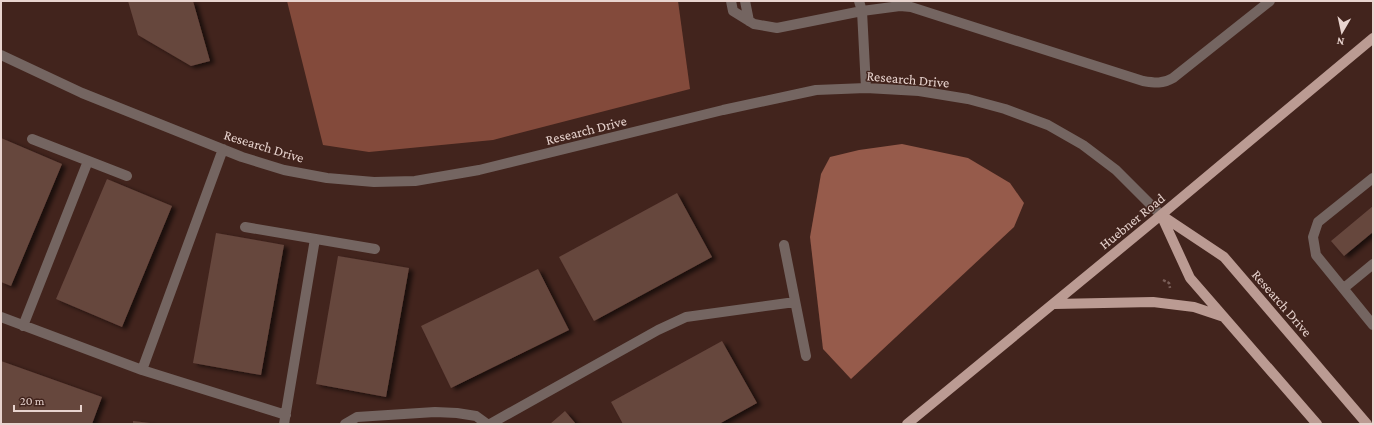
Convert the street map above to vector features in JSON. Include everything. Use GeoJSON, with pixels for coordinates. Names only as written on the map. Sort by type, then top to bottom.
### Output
{"type":"FeatureCollection","features":[{"type":"Feature","properties":{"kind":"main road","name":"Huebner Road"},"geometry":{"type":"LineString","coordinates":[[907,424],[1161,216],[1373,38]]}},
{"type":"Feature","properties":{"kind":"main road","name":"Research Drive"},"geometry":{"type":"LineString","coordinates":[[1161,216],[1190,278],[1317,424]]}},
{"type":"Feature","properties":{"kind":"main road","name":"Research Drive"},"geometry":{"type":"LineString","coordinates":[[1161,216],[1224,257],[1367,424]]}},
{"type":"Feature","properties":{"kind":"main road"},"geometry":{"type":"LineString","coordinates":[[1054,304],[1152,302],[1194,307],[1224,317]]}},
{"type":"Feature","properties":{"kind":"street"},"geometry":{"type":"LineString","coordinates":[[731,1],[733,11],[754,24],[777,28],[860,6],[911,7],[1143,81],[1159,83],[1167,82],[1174,78],[1270,1]]}},
{"type":"Feature","properties":{"kind":"street"},"geometry":{"type":"LineString","coordinates":[[745,1],[749,21]]}},
{"type":"Feature","properties":{"kind":"street"},"geometry":{"type":"LineString","coordinates":[[860,6],[866,88]]}},
{"type":"Feature","properties":{"kind":"street","name":"Research Drive"},"geometry":{"type":"LineString","coordinates":[[1,55],[82,93],[242,157],[284,170],[327,178],[374,182],[415,181],[479,170],[715,112],[816,90],[866,88],[919,91],[968,99],[1005,109],[1048,125],[1083,145],[1116,170],[1161,216]]}},
{"type":"Feature","properties":{"kind":"street"},"geometry":{"type":"LineString","coordinates":[[32,139],[127,176]]}},
{"type":"Feature","properties":{"kind":"street"},"geometry":{"type":"LineString","coordinates":[[142,370],[222,149]]}},
{"type":"Feature","properties":{"kind":"street"},"geometry":{"type":"LineString","coordinates":[[23,326],[88,161]]}},
{"type":"Feature","properties":{"kind":"street"},"geometry":{"type":"LineString","coordinates":[[1373,178],[1318,222],[1313,237],[1316,255],[1373,325]]}},
{"type":"Feature","properties":{"kind":"street"},"geometry":{"type":"LineString","coordinates":[[246,227],[375,249]]}},
{"type":"Feature","properties":{"kind":"street"},"geometry":{"type":"LineString","coordinates":[[1,318],[142,370],[285,419],[315,239]]}},
{"type":"Feature","properties":{"kind":"street"},"geometry":{"type":"LineString","coordinates":[[784,245],[806,356]]}},
{"type":"Feature","properties":{"kind":"street"},"geometry":{"type":"LineString","coordinates":[[1344,288],[1373,264]]}},
{"type":"Feature","properties":{"kind":"street"},"geometry":{"type":"LineString","coordinates":[[490,424],[658,330],[686,317],[795,302]]}},
{"type":"Feature","properties":{"kind":"street"},"geometry":{"type":"LineString","coordinates":[[345,424],[357,417],[457,412],[476,416],[487,424]]}},
{"type":"Feature","properties":{"kind":"path"},"geometry":{"type":"LineString","coordinates":[[1163,280],[1169,283],[1171,292]]}},
{"type":"Feature","properties":{"kind":"shaded area"},"geometry":{"type":"Polygon","coordinates":[[[287,1],[678,1],[690,89],[493,140],[369,152],[323,145],[287,1]]]}},
{"type":"Feature","properties":{"kind":"shaded area"},"geometry":{"type":"Polygon","coordinates":[[[902,144],[968,158],[1010,183],[1024,203],[1014,227],[851,379],[823,349],[810,237],[821,174],[830,157],[859,150],[902,144]]]}},
{"type":"Feature","properties":{"kind":"building"},"geometry":{"type":"Polygon","coordinates":[[[128,1],[193,1],[210,61],[191,66],[138,35],[128,1]]]}},
{"type":"Feature","properties":{"kind":"building"},"geometry":{"type":"Polygon","coordinates":[[[1,138],[62,164],[11,286],[1,282],[1,138]]]}},
{"type":"Feature","properties":{"kind":"building"},"geometry":{"type":"Polygon","coordinates":[[[107,179],[172,206],[122,327],[56,299],[107,179]]]}},
{"type":"Feature","properties":{"kind":"building"},"geometry":{"type":"Polygon","coordinates":[[[677,193],[712,257],[594,321],[559,257],[677,193]]]}},
{"type":"Feature","properties":{"kind":"building"},"geometry":{"type":"Polygon","coordinates":[[[1373,206],[1373,232],[1344,256],[1331,241],[1373,206]]]}},
{"type":"Feature","properties":{"kind":"building"},"geometry":{"type":"Polygon","coordinates":[[[216,233],[284,245],[261,375],[193,363],[216,233]]]}},
{"type":"Feature","properties":{"kind":"building"},"geometry":{"type":"Polygon","coordinates":[[[338,256],[409,268],[386,397],[316,384],[338,256]]]}},
{"type":"Feature","properties":{"kind":"building"},"geometry":{"type":"Polygon","coordinates":[[[538,269],[569,330],[451,388],[421,326],[538,269]]]}},
{"type":"Feature","properties":{"kind":"building"},"geometry":{"type":"Polygon","coordinates":[[[722,341],[757,403],[719,424],[623,424],[611,402],[722,341]]]}},
{"type":"Feature","properties":{"kind":"building"},"geometry":{"type":"Polygon","coordinates":[[[1,361],[102,397],[92,424],[1,424],[1,361]]]}},
{"type":"Feature","properties":{"kind":"building"},"geometry":{"type":"Polygon","coordinates":[[[565,411],[576,424],[550,424],[565,411]]]}},
{"type":"Feature","properties":{"kind":"building"},"geometry":{"type":"Polygon","coordinates":[[[133,421],[150,423],[150,424],[133,424],[133,421]]]}}]}
